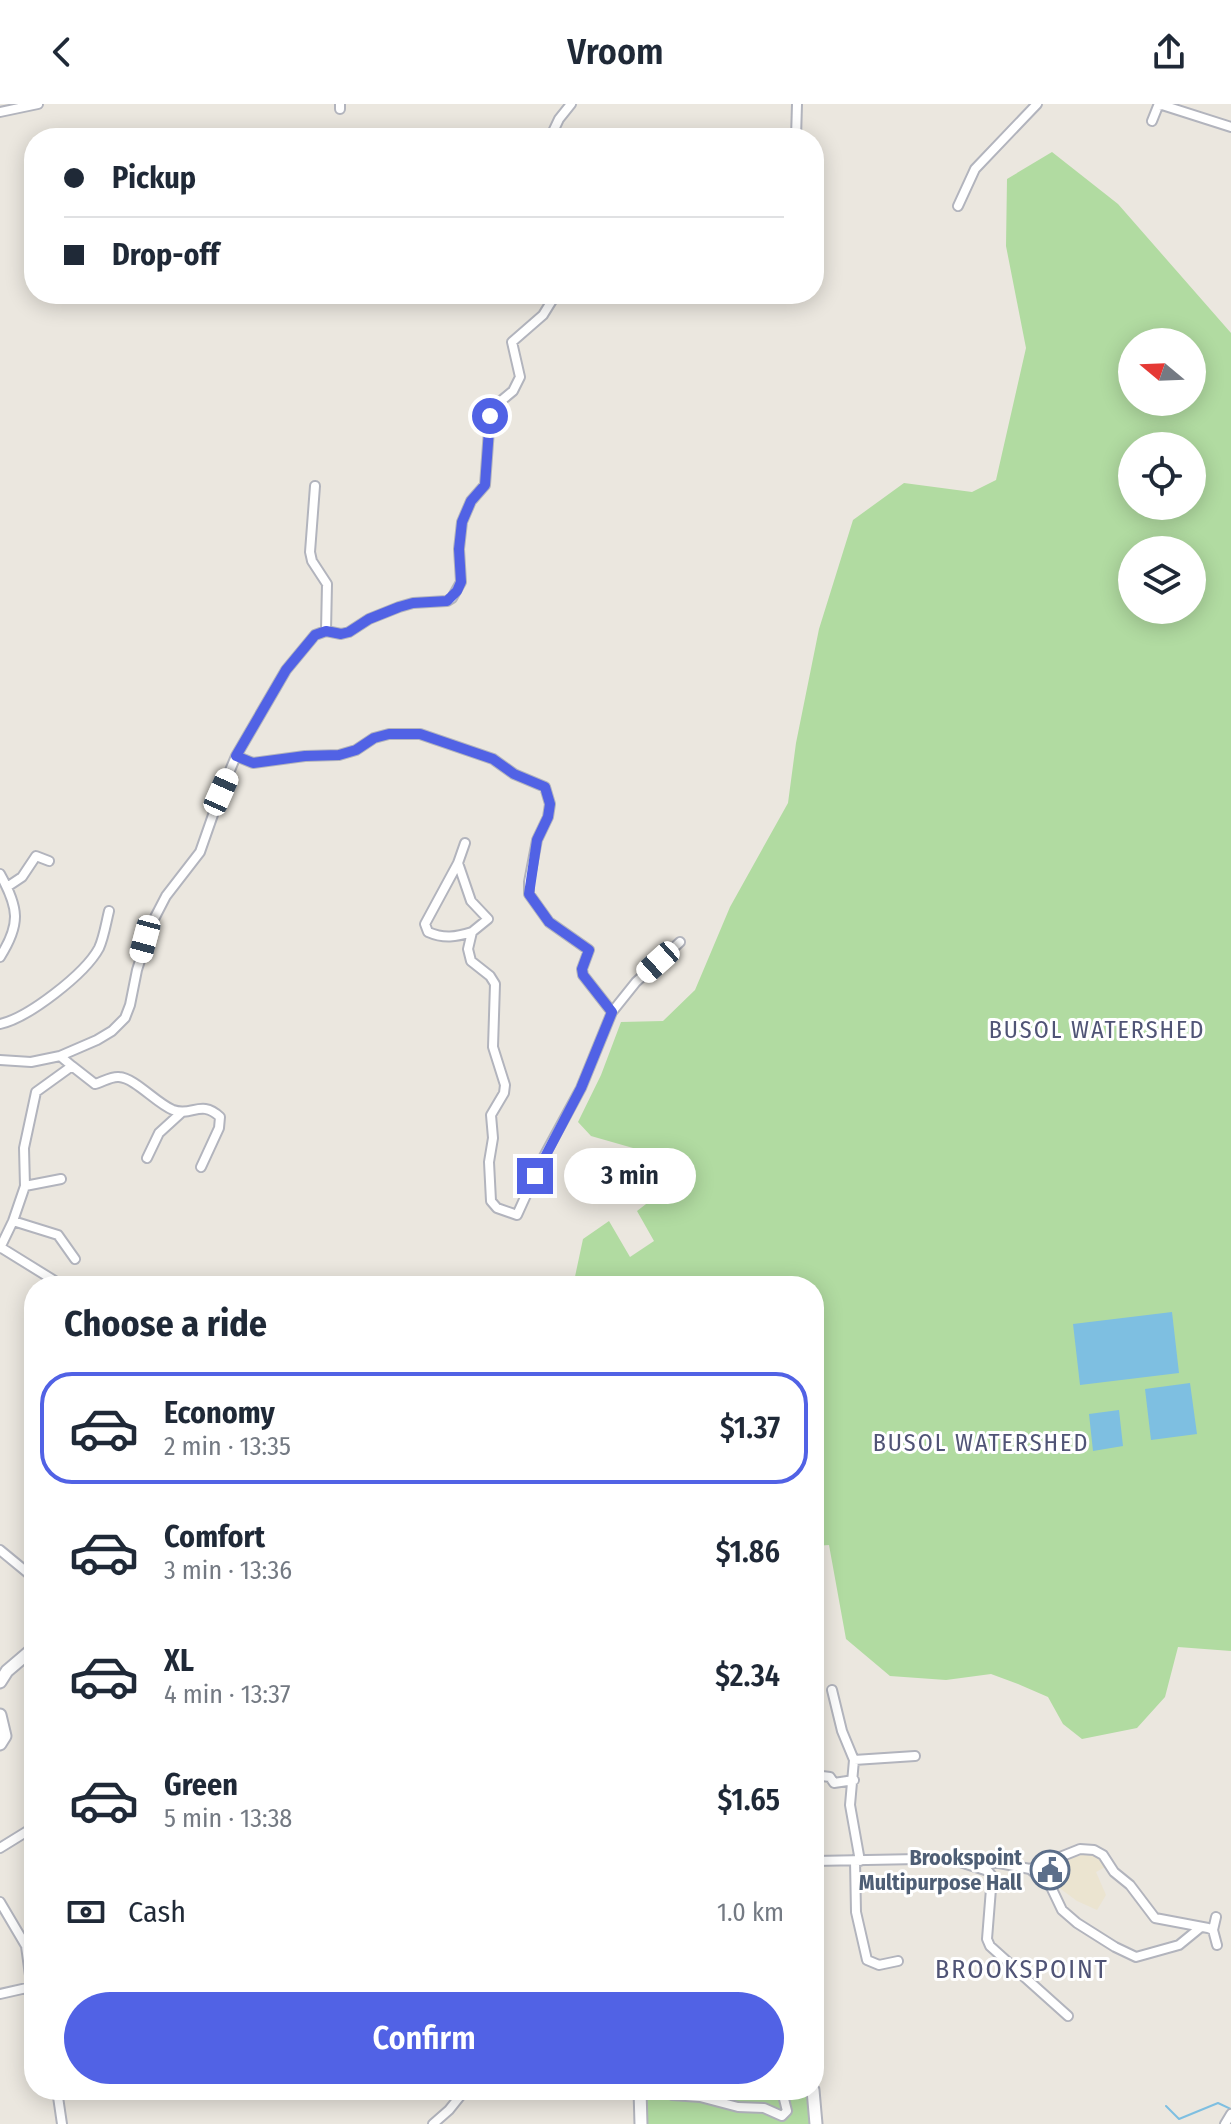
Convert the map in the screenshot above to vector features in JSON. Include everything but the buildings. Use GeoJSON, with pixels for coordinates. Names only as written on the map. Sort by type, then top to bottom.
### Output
{"type":"FeatureCollection","features":[{"type":"Feature","properties":{"kind":"main road"},"geometry":{"type":"LineString","coordinates":[[0,1682],[7,1671],[24,1657]]}},
{"type":"Feature","properties":{"kind":"main road"},"geometry":{"type":"LineString","coordinates":[[0,1715],[5,1736],[0,1744]]}},
{"type":"Feature","properties":{"kind":"main road"},"geometry":{"type":"LineString","coordinates":[[640,2100],[641,2124]]}},
{"type":"Feature","properties":{"kind":"main road"},"geometry":{"type":"LineString","coordinates":[[814,2100],[816,2124]]}},
{"type":"Feature","properties":{"kind":"street"},"geometry":{"type":"LineString","coordinates":[[0,112],[38,104]]}},
{"type":"Feature","properties":{"kind":"street"},"geometry":{"type":"LineString","coordinates":[[555,128],[571,104]]}},
{"type":"Feature","properties":{"kind":"street"},"geometry":{"type":"LineString","coordinates":[[796,128],[797,104]]}},
{"type":"Feature","properties":{"kind":"street"},"geometry":{"type":"LineString","coordinates":[[958,206],[975,169],[1037,104]]}},
{"type":"Feature","properties":{"kind":"street"},"geometry":{"type":"LineString","coordinates":[[1152,121],[1158,106],[1162,105],[1231,127]]}},
{"type":"Feature","properties":{"kind":"street"},"geometry":{"type":"LineString","coordinates":[[0,1060],[31,1062],[60,1056],[105,1035],[125,1018],[152,923],[166,896],[200,852],[236,756],[293,661],[315,635],[326,631],[349,632],[369,619],[399,607],[447,601],[457,591],[461,582],[459,549],[462,522],[471,501],[485,485],[490,416],[496,405],[513,391],[520,377],[512,342],[515,336],[543,315],[550,304]]}},
{"type":"Feature","properties":{"kind":"street"},"geometry":{"type":"LineString","coordinates":[[315,486],[310,552],[312,561],[327,584],[326,631]]}},
{"type":"Feature","properties":{"kind":"street"},"geometry":{"type":"LineString","coordinates":[[236,756],[253,763],[339,755],[389,734],[420,734],[493,759],[514,774],[542,785],[550,804],[548,817],[537,840],[529,894],[549,922],[589,950],[583,975],[612,1012]]}},
{"type":"Feature","properties":{"kind":"street"},"geometry":{"type":"LineString","coordinates":[[458,863],[471,901],[488,919],[472,932],[455,938],[432,934],[425,927],[427,919],[458,863],[465,843]]}},
{"type":"Feature","properties":{"kind":"street"},"geometry":{"type":"LineString","coordinates":[[7,887],[22,877],[36,856],[49,861]]}},
{"type":"Feature","properties":{"kind":"street"},"geometry":{"type":"LineString","coordinates":[[0,874],[14,902],[17,923],[0,957]]}},
{"type":"Feature","properties":{"kind":"street"},"geometry":{"type":"LineString","coordinates":[[0,1024],[31,1011],[89,962],[98,949],[109,911]]}},
{"type":"Feature","properties":{"kind":"street"},"geometry":{"type":"LineString","coordinates":[[472,932],[468,949],[471,961],[495,984],[493,1047],[505,1085],[504,1093],[491,1115],[491,1201],[497,1208],[513,1216],[520,1212],[537,1170],[581,1088],[612,1012],[636,982],[680,942]]}},
{"type":"Feature","properties":{"kind":"street"},"geometry":{"type":"LineString","coordinates":[[60,1056],[95,1084],[112,1078],[126,1079],[158,1102],[183,1111]]}},
{"type":"Feature","properties":{"kind":"street"},"geometry":{"type":"LineString","coordinates":[[47,1276],[0,1247],[25,1186],[24,1148],[36,1092],[72,1066]]}},
{"type":"Feature","properties":{"kind":"street"},"geometry":{"type":"LineString","coordinates":[[147,1158],[159,1133],[183,1111],[198,1107],[220,1117],[219,1128],[201,1167]]}},
{"type":"Feature","properties":{"kind":"street"},"geometry":{"type":"LineString","coordinates":[[25,1186],[61,1179]]}},
{"type":"Feature","properties":{"kind":"street"},"geometry":{"type":"LineString","coordinates":[[13,1221],[58,1235],[75,1259]]}},
{"type":"Feature","properties":{"kind":"street"},"geometry":{"type":"LineString","coordinates":[[0,1550],[24,1570]]}},
{"type":"Feature","properties":{"kind":"street"},"geometry":{"type":"LineString","coordinates":[[832,1690],[842,1731],[854,1760],[850,1805],[857,1861],[856,1912],[867,1960],[879,1965],[898,1961]]}},
{"type":"Feature","properties":{"kind":"street"},"geometry":{"type":"LineString","coordinates":[[854,1760],[915,1756]]}},
{"type":"Feature","properties":{"kind":"street"},"geometry":{"type":"LineString","coordinates":[[824,1776],[830,1777],[834,1783],[854,1780]]}},
{"type":"Feature","properties":{"kind":"street"},"geometry":{"type":"LineString","coordinates":[[0,1848],[24,1833]]}},
{"type":"Feature","properties":{"kind":"street"},"geometry":{"type":"LineString","coordinates":[[824,1861],[972,1858],[1030,1869],[1039,1868],[1080,1849],[1094,1850],[1103,1855],[1114,1872],[1130,1885],[1155,1918],[1213,1930]]}},
{"type":"Feature","properties":{"kind":"street"},"geometry":{"type":"LineString","coordinates":[[956,1860],[988,1871],[992,1876],[987,1939],[990,1946],[1068,2016]]}},
{"type":"Feature","properties":{"kind":"street"},"geometry":{"type":"LineString","coordinates":[[1030,1869],[1051,1887],[1062,1910],[1077,1923],[1136,1957],[1179,1945],[1201,1927]]}},
{"type":"Feature","properties":{"kind":"street"},"geometry":{"type":"LineString","coordinates":[[0,1902],[24,1943]]}},
{"type":"Feature","properties":{"kind":"street"},"geometry":{"type":"LineString","coordinates":[[1216,1917],[1213,1930],[1217,1945]]}},
{"type":"Feature","properties":{"kind":"street"},"geometry":{"type":"LineString","coordinates":[[0,1994],[24,1989]]}},
{"type":"Feature","properties":{"kind":"street"},"geometry":{"type":"LineString","coordinates":[[58,2100],[62,2124]]}},
{"type":"Feature","properties":{"kind":"street"},"geometry":{"type":"LineString","coordinates":[[433,2124],[459,2100]]}},
{"type":"Feature","properties":{"kind":"street"},"geometry":{"type":"LineString","coordinates":[[711,2100],[738,2107],[764,2108],[782,2116],[787,2111],[784,2100]]}},
{"type":"Feature","properties":{"kind":"street"},"geometry":{"type":"LineString","coordinates":[[1225,2124],[1231,2114]]}},
{"type":"Feature","properties":{"kind":"shaded area"},"geometry":{"type":"Polygon","coordinates":[[[1087,1853],[1096,1854],[1107,1866],[1096,1872],[1106,1895],[1097,1910],[1077,1901],[1050,1881],[1053,1875],[1060,1876],[1054,1864],[1087,1853]]]}},
{"type":"Feature","properties":{"kind":"green space","name":"BUSOL WATERSHED"},"geometry":{"type":"Polygon","coordinates":[[[1052,152],[1118,204],[1231,333],[1231,1651],[1178,1647],[1165,1697],[1137,1728],[1082,1739],[1063,1724],[1048,1697],[1018,1684],[991,1674],[946,1680],[890,1676],[846,1639],[829,1545],[824,1545],[824,1276],[575,1276],[583,1239],[609,1221],[630,1257],[654,1241],[637,1211],[672,1184],[647,1152],[591,1136],[578,1122],[601,1075],[621,1022],[663,1021],[695,990],[730,907],[788,803],[796,743],[819,629],[853,520],[904,483],[972,492],[996,480],[1026,348],[1006,246],[1007,179],[1052,152]]]}},
{"type":"Feature","properties":{"kind":"green space"},"geometry":{"type":"Polygon","coordinates":[[[644,2100],[809,2100],[811,2124],[643,2124],[644,2100]]]}},
{"type":"Feature","properties":{"kind":"water"},"geometry":{"type":"Polygon","coordinates":[[[1172,1312],[1179,1373],[1080,1385],[1073,1324],[1172,1312]]]}},
{"type":"Feature","properties":{"kind":"water"},"geometry":{"type":"Polygon","coordinates":[[[1190,1383],[1197,1434],[1151,1440],[1145,1389],[1190,1383]]]}},
{"type":"Feature","properties":{"kind":"water"},"geometry":{"type":"Polygon","coordinates":[[[1119,1410],[1123,1446],[1093,1451],[1089,1414],[1119,1410]]]}},
{"type":"Feature","properties":{"kind":"waterway"},"geometry":{"type":"LineString","coordinates":[[1166,2106],[1179,2119],[1218,2103],[1231,2109]]}},
{"type":"Feature","properties":{"kind":"place","name":"Brookspoint Multipurpose Hall"},"geometry":{"type":"Point","coordinates":[1050,1870]}},
{"type":"Feature","properties":{"kind":"district","name":"BUSOL WATERSHED"},"geometry":{"type":"Point","coordinates":[1097,1030]}},
{"type":"Feature","properties":{"kind":"district","name":"BUSOL WATERSHED"},"geometry":{"type":"Point","coordinates":[981,1443]}},
{"type":"Feature","properties":{"kind":"district","name":"BROOKSPOINT"},"geometry":{"type":"Point","coordinates":[1022,1969]}},
{"type":"Feature","properties":{"kind":"route"},"geometry":{"type":"LineString","coordinates":[[490,416],[485,485],[471,501],[462,522],[459,549],[461,582],[452,598],[399,607],[369,619],[349,632],[326,631],[315,635],[286,670],[236,756],[253,763],[264,763],[305,756],[339,755],[389,734],[420,734],[493,759],[508,771],[545,787],[550,804],[545,826],[537,840],[529,894],[549,922],[589,950],[583,975],[612,1012],[581,1088],[535,1176]]}}]}
